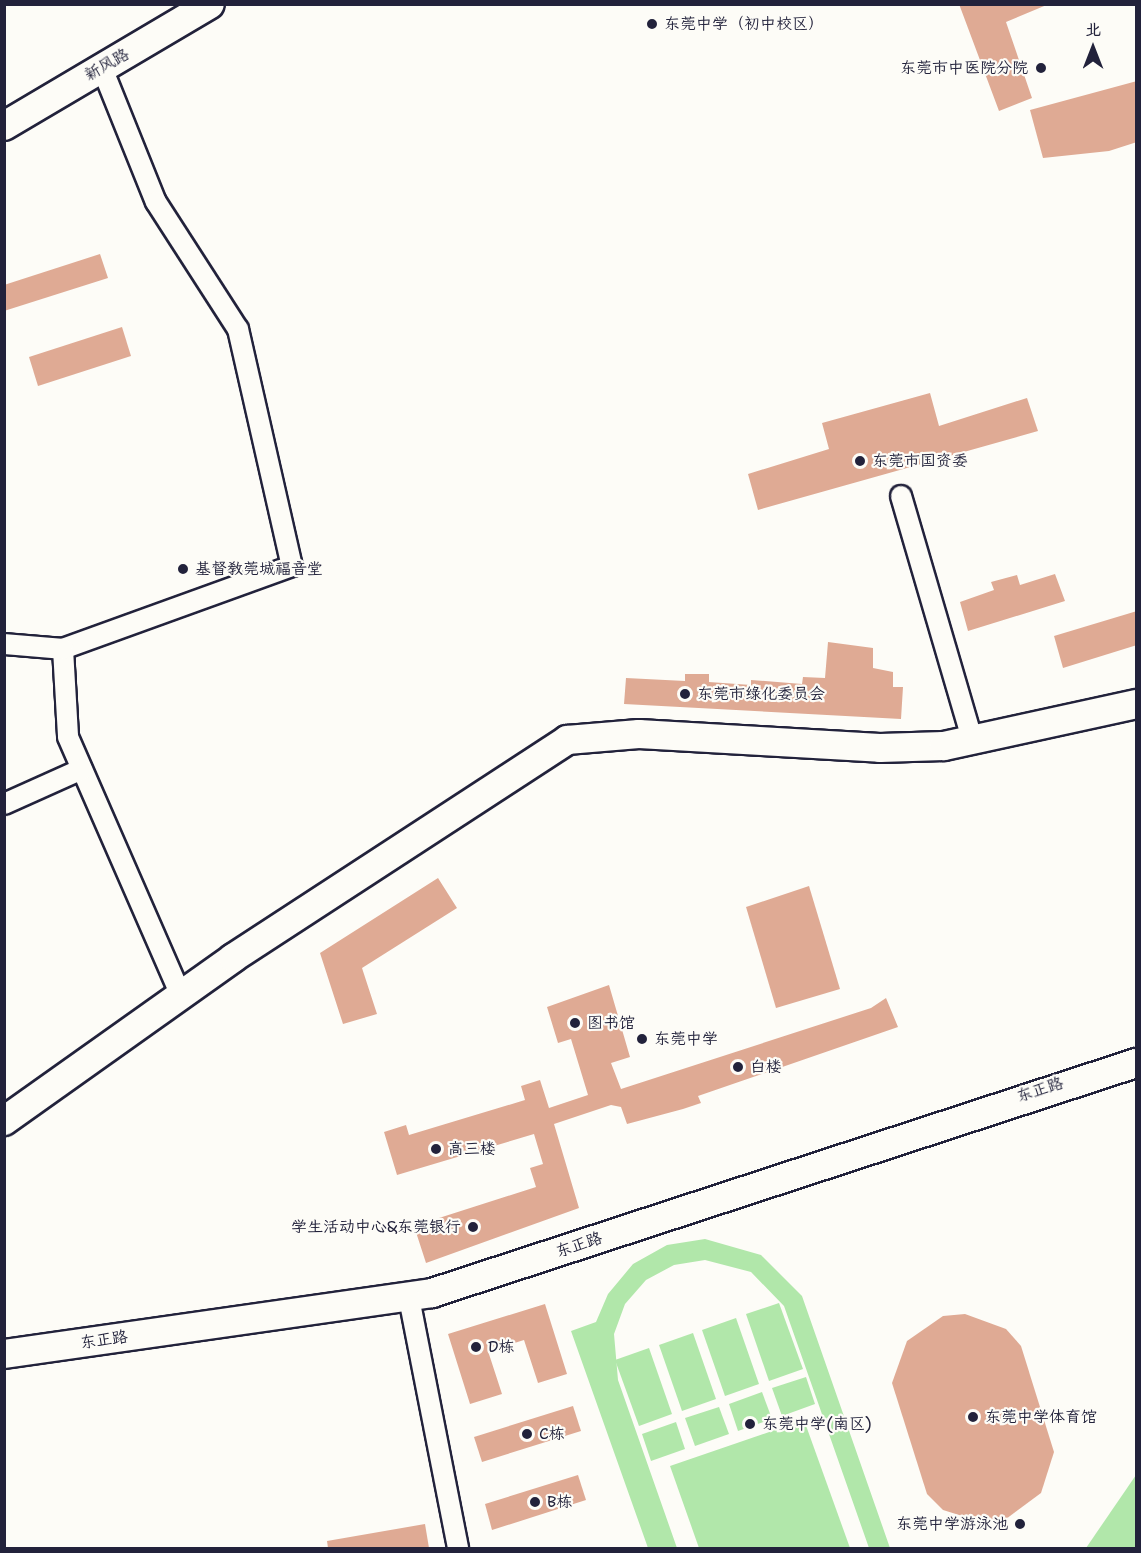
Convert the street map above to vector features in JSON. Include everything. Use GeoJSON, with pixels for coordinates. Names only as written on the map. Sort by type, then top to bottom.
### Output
{"type":"FeatureCollection","features":[{"type":"Feature","properties":{"kind":"street","name":"新风路"},"geometry":{"type":"LineString","coordinates":[[4,126],[210,4]]}},
{"type":"Feature","properties":{"kind":"street"},"geometry":{"type":"LineString","coordinates":[[4,644],[63,649],[292,566],[238,329],[156,202],[102,68]]}},
{"type":"Feature","properties":{"kind":"street"},"geometry":{"type":"LineString","coordinates":[[901,496],[973,742]]}},
{"type":"Feature","properties":{"kind":"street"},"geometry":{"type":"LineString","coordinates":[[63,649],[68,737],[181,996]]}},
{"type":"Feature","properties":{"kind":"street"},"geometry":{"type":"LineString","coordinates":[[4,1121],[412,836],[567,740],[639,734],[880,748],[973,742],[1137,704]]}},
{"type":"Feature","properties":{"kind":"street"},"geometry":{"type":"LineString","coordinates":[[4,804],[82,769]]}},
{"type":"Feature","properties":{"kind":"street","name":"东正路"},"geometry":{"type":"LineString","coordinates":[[4,1354],[409,1298],[1137,1063]]}},
{"type":"Feature","properties":{"kind":"street"},"geometry":{"type":"LineString","coordinates":[[409,1298],[458,1548]]}},
{"type":"Feature","properties":{"kind":"green space"},"geometry":{"type":"Polygon","coordinates":[[[705,1239],[761,1255],[802,1296],[890,1548],[869,1548],[784,1306],[751,1272],[705,1260],[674,1265],[646,1280],[625,1304],[614,1334],[618,1380],[677,1548],[648,1548],[571,1331],[596,1322],[608,1294],[633,1264],[667,1245],[705,1239]]]}},
{"type":"Feature","properties":{"kind":"green space"},"geometry":{"type":"Polygon","coordinates":[[[779,1303],[803,1369],[769,1381],[746,1314],[779,1303]]]}},
{"type":"Feature","properties":{"kind":"green space"},"geometry":{"type":"Polygon","coordinates":[[[736,1318],[759,1384],[725,1396],[702,1330],[736,1318]]]}},
{"type":"Feature","properties":{"kind":"green space"},"geometry":{"type":"Polygon","coordinates":[[[693,1333],[716,1399],[682,1411],[659,1345],[693,1333]]]}},
{"type":"Feature","properties":{"kind":"green space"},"geometry":{"type":"Polygon","coordinates":[[[649,1348],[672,1414],[639,1426],[615,1360],[649,1348]]]}},
{"type":"Feature","properties":{"kind":"green space"},"geometry":{"type":"Polygon","coordinates":[[[806,1377],[815,1404],[782,1416],[772,1388],[806,1377]]]}},
{"type":"Feature","properties":{"kind":"green space"},"geometry":{"type":"Polygon","coordinates":[[[762,1392],[772,1419],[738,1431],[729,1404],[762,1392]]]}},
{"type":"Feature","properties":{"kind":"green space"},"geometry":{"type":"Polygon","coordinates":[[[719,1407],[729,1434],[695,1446],[685,1418],[719,1407]]]}},
{"type":"Feature","properties":{"kind":"green space"},"geometry":{"type":"Polygon","coordinates":[[[804,1420],[850,1548],[699,1548],[670,1466],[804,1420]]]}},
{"type":"Feature","properties":{"kind":"green space"},"geometry":{"type":"Polygon","coordinates":[[[676,1422],[685,1449],[651,1461],[642,1434],[676,1422]]]}},
{"type":"Feature","properties":{"kind":"green space"},"geometry":{"type":"Polygon","coordinates":[[[1136,1475],[1136,1548],[1086,1548],[1136,1475]]]}},
{"type":"Feature","properties":{"kind":"building"},"geometry":{"type":"Polygon","coordinates":[[[959,4],[1049,4],[1006,22],[1032,98],[999,111],[959,4]]]}},
{"type":"Feature","properties":{"kind":"building"},"geometry":{"type":"Polygon","coordinates":[[[1137,81],[1137,142],[1109,151],[1043,158],[1030,110],[1137,81]]]}},
{"type":"Feature","properties":{"kind":"building"},"geometry":{"type":"Polygon","coordinates":[[[100,254],[108,278],[4,311],[4,285],[100,254]]]}},
{"type":"Feature","properties":{"kind":"building"},"geometry":{"type":"Polygon","coordinates":[[[122,327],[131,356],[38,386],[29,357],[122,327]]]}},
{"type":"Feature","properties":{"kind":"building","name":"东莞市国资委"},"geometry":{"type":"Polygon","coordinates":[[[930,393],[939,426],[1027,398],[1038,431],[758,510],[748,474],[829,449],[822,423],[930,393]]]}},
{"type":"Feature","properties":{"kind":"building"},"geometry":{"type":"Polygon","coordinates":[[[1055,574],[1065,601],[968,631],[960,602],[994,590],[991,582],[1017,575],[1020,585],[1055,574]]]}},
{"type":"Feature","properties":{"kind":"building"},"geometry":{"type":"Polygon","coordinates":[[[1137,611],[1137,645],[1063,668],[1054,636],[1137,611]]]}},
{"type":"Feature","properties":{"kind":"building"},"geometry":{"type":"Polygon","coordinates":[[[828,642],[873,648],[873,668],[893,672],[893,687],[903,687],[901,719],[624,704],[626,678],[685,681],[685,674],[709,674],[709,682],[751,685],[751,680],[802,684],[803,677],[825,678],[828,642]]]}},
{"type":"Feature","properties":{"kind":"building"},"geometry":{"type":"Polygon","coordinates":[[[438,878],[457,908],[362,968],[377,1014],[343,1024],[320,953],[438,878]]]}},
{"type":"Feature","properties":{"kind":"building"},"geometry":{"type":"Polygon","coordinates":[[[809,886],[840,989],[776,1008],[746,907],[809,886]]]}},
{"type":"Feature","properties":{"kind":"building"},"geometry":{"type":"Polygon","coordinates":[[[609,985],[630,1057],[611,1063],[621,1089],[871,1008],[886,998],[898,1027],[698,1096],[701,1103],[683,1109],[627,1124],[621,1107],[611,1105],[554,1124],[579,1208],[426,1263],[414,1226],[536,1187],[530,1168],[543,1164],[534,1134],[397,1175],[384,1132],[406,1125],[409,1135],[525,1100],[521,1086],[540,1080],[549,1108],[588,1095],[571,1039],[558,1043],[547,1007],[609,985]]]}},
{"type":"Feature","properties":{"kind":"building","name":"D栋"},"geometry":{"type":"Polygon","coordinates":[[[545,1304],[567,1374],[538,1383],[524,1340],[488,1351],[502,1394],[470,1404],[448,1334],[545,1304]]]}},
{"type":"Feature","properties":{"kind":"building","name":"东莞中学体育馆"},"geometry":{"type":"Polygon","coordinates":[[[965,1314],[1006,1329],[1021,1346],[1054,1452],[1041,1493],[1006,1519],[985,1523],[943,1510],[927,1494],[892,1383],[907,1341],[943,1316],[965,1314]]]}},
{"type":"Feature","properties":{"kind":"building","name":"C栋"},"geometry":{"type":"Polygon","coordinates":[[[573,1406],[581,1431],[482,1462],[474,1437],[573,1406]]]}},
{"type":"Feature","properties":{"kind":"building","name":"B栋"},"geometry":{"type":"Polygon","coordinates":[[[578,1475],[586,1500],[492,1530],[485,1504],[578,1475]]]}},
{"type":"Feature","properties":{"kind":"building"},"geometry":{"type":"Polygon","coordinates":[[[425,1524],[429,1548],[328,1548],[327,1541],[425,1524]]]}},
{"type":"Feature","properties":{"kind":"place","name":"东莞中学（初中校区）"},"geometry":{"type":"Point","coordinates":[652,24]}},
{"type":"Feature","properties":{"kind":"place","name":"东莞市中医院分院"},"geometry":{"type":"Point","coordinates":[1041,68]}},
{"type":"Feature","properties":{"kind":"place","name":"东莞市国资委"},"geometry":{"type":"Point","coordinates":[860,461]}},
{"type":"Feature","properties":{"kind":"place","name":"基督教莞城福音堂"},"geometry":{"type":"Point","coordinates":[183,569]}},
{"type":"Feature","properties":{"kind":"place","name":"东莞市绿化委员会"},"geometry":{"type":"Point","coordinates":[685,694]}},
{"type":"Feature","properties":{"kind":"place","name":"图书馆"},"geometry":{"type":"Point","coordinates":[575,1023]}},
{"type":"Feature","properties":{"kind":"place","name":"东莞中学"},"geometry":{"type":"Point","coordinates":[642,1039]}},
{"type":"Feature","properties":{"kind":"place","name":"白楼"},"geometry":{"type":"Point","coordinates":[738,1067]}},
{"type":"Feature","properties":{"kind":"place","name":"高三楼"},"geometry":{"type":"Point","coordinates":[436,1149]}},
{"type":"Feature","properties":{"kind":"place","name":"学生活动中心&东莞银行"},"geometry":{"type":"Point","coordinates":[473,1227]}},
{"type":"Feature","properties":{"kind":"place","name":"D栋"},"geometry":{"type":"Point","coordinates":[476,1347]}},
{"type":"Feature","properties":{"kind":"place","name":"东莞中学体育馆"},"geometry":{"type":"Point","coordinates":[973,1417]}},
{"type":"Feature","properties":{"kind":"place","name":"东莞中学(南区)"},"geometry":{"type":"Point","coordinates":[750,1424]}},
{"type":"Feature","properties":{"kind":"place","name":"C栋"},"geometry":{"type":"Point","coordinates":[527,1434]}},
{"type":"Feature","properties":{"kind":"place","name":"B栋"},"geometry":{"type":"Point","coordinates":[535,1502]}},
{"type":"Feature","properties":{"kind":"place","name":"东莞中学游泳池"},"geometry":{"type":"Point","coordinates":[1020,1524]}}]}
